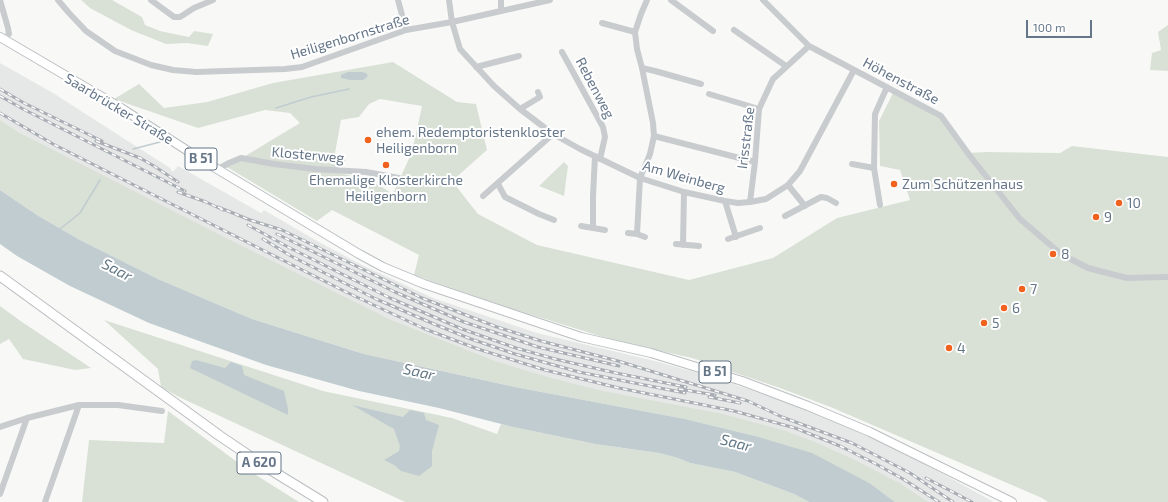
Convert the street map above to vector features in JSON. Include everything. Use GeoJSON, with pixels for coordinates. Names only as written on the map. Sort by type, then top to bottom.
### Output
{"type":"FeatureCollection","features":[{"type":"Feature","properties":{"kind":"highway","name":"A 620"},"geometry":{"type":"LineString","coordinates":[[0,276],[113,362],[263,472],[312,502]]}},
{"type":"Feature","properties":{"kind":"highway","name":"A 620"},"geometry":{"type":"LineString","coordinates":[[0,283],[113,362]]}},
{"type":"Feature","properties":{"kind":"highway","name":"A 620"},"geometry":{"type":"LineString","coordinates":[[196,423],[323,502]]}},
{"type":"Feature","properties":{"kind":"main road","name":"Saarbrücker Straße"},"geometry":{"type":"LineString","coordinates":[[2,38],[121,108],[218,169],[359,254],[405,277],[581,337],[650,353],[742,380],[870,432],[1012,502]]}},
{"type":"Feature","properties":{"kind":"street"},"geometry":{"type":"LineString","coordinates":[[0,0],[9,34],[2,38]]}},
{"type":"Feature","properties":{"kind":"street","name":"Heiligenbornstraße"},"geometry":{"type":"LineString","coordinates":[[58,0],[77,23],[104,44],[116,51],[138,61],[173,70],[204,72],[296,68],[406,30],[452,22],[550,0]]}},
{"type":"Feature","properties":{"kind":"street"},"geometry":{"type":"LineString","coordinates":[[150,0],[174,17],[180,17],[194,8],[213,0]]}},
{"type":"Feature","properties":{"kind":"street"},"geometry":{"type":"LineString","coordinates":[[398,0],[406,30]]}},
{"type":"Feature","properties":{"kind":"street","name":"Am Weinberg"},"geometry":{"type":"LineString","coordinates":[[449,0],[452,22],[460,49],[476,67],[520,109],[553,134],[640,178],[684,192],[725,201],[738,203],[766,199],[788,185],[800,171],[854,70]]}},
{"type":"Feature","properties":{"kind":"street"},"geometry":{"type":"LineString","coordinates":[[500,0],[501,11]]}},
{"type":"Feature","properties":{"kind":"street"},"geometry":{"type":"LineString","coordinates":[[637,234],[640,178],[650,154],[654,136],[653,122],[637,50],[635,32],[647,0]]}},
{"type":"Feature","properties":{"kind":"street"},"geometry":{"type":"LineString","coordinates":[[671,0],[713,31]]}},
{"type":"Feature","properties":{"kind":"street","name":"Höhenstraße"},"geometry":{"type":"LineString","coordinates":[[763,0],[809,46],[941,116],[970,156],[1020,219],[1061,254],[1088,268],[1127,278],[1168,277]]}},
{"type":"Feature","properties":{"kind":"street"},"geometry":{"type":"LineString","coordinates":[[602,23],[635,32]]}},
{"type":"Feature","properties":{"kind":"street"},"geometry":{"type":"LineString","coordinates":[[734,30],[786,66]]}},
{"type":"Feature","properties":{"kind":"street","name":"Irisstraße"},"geometry":{"type":"LineString","coordinates":[[750,202],[759,109],[773,79],[809,46]]}},
{"type":"Feature","properties":{"kind":"street","name":"Rebenweg"},"geometry":{"type":"LineString","coordinates":[[562,52],[603,127],[605,137],[598,157],[593,196],[593,228]]}},
{"type":"Feature","properties":{"kind":"street"},"geometry":{"type":"LineString","coordinates":[[476,67],[519,56]]}},
{"type":"Feature","properties":{"kind":"street"},"geometry":{"type":"LineString","coordinates":[[642,68],[655,70],[700,84]]}},
{"type":"Feature","properties":{"kind":"street"},"geometry":{"type":"LineString","coordinates":[[880,206],[874,168],[875,114],[887,87]]}},
{"type":"Feature","properties":{"kind":"street"},"geometry":{"type":"LineString","coordinates":[[520,109],[540,97],[538,92]]}},
{"type":"Feature","properties":{"kind":"street"},"geometry":{"type":"LineString","coordinates":[[709,94],[759,109]]}},
{"type":"Feature","properties":{"kind":"street"},"geometry":{"type":"LineString","coordinates":[[483,196],[553,134]]}},
{"type":"Feature","properties":{"kind":"street"},"geometry":{"type":"LineString","coordinates":[[654,136],[755,162]]}},
{"type":"Feature","properties":{"kind":"street","name":"Klosterweg"},"geometry":{"type":"LineString","coordinates":[[218,169],[241,158],[274,164],[366,172],[398,178]]}},
{"type":"Feature","properties":{"kind":"street"},"geometry":{"type":"LineString","coordinates":[[852,164],[874,168]]}},
{"type":"Feature","properties":{"kind":"street"},"geometry":{"type":"LineString","coordinates":[[498,184],[505,197],[554,220]]}},
{"type":"Feature","properties":{"kind":"street"},"geometry":{"type":"LineString","coordinates":[[788,185],[804,206]]}},
{"type":"Feature","properties":{"kind":"street"},"geometry":{"type":"LineString","coordinates":[[683,245],[684,192]]}},
{"type":"Feature","properties":{"kind":"street"},"geometry":{"type":"LineString","coordinates":[[785,216],[821,197],[827,198],[836,203]]}},
{"type":"Feature","properties":{"kind":"street"},"geometry":{"type":"LineString","coordinates":[[725,201],[736,237]]}},
{"type":"Feature","properties":{"kind":"street"},"geometry":{"type":"LineString","coordinates":[[581,226],[605,230]]}},
{"type":"Feature","properties":{"kind":"street"},"geometry":{"type":"LineString","coordinates":[[728,239],[760,228]]}},
{"type":"Feature","properties":{"kind":"street"},"geometry":{"type":"LineString","coordinates":[[628,233],[645,237]]}},
{"type":"Feature","properties":{"kind":"street"},"geometry":{"type":"LineString","coordinates":[[676,244],[699,246]]}},
{"type":"Feature","properties":{"kind":"street"},"geometry":{"type":"LineString","coordinates":[[45,502],[79,405]]}},
{"type":"Feature","properties":{"kind":"street"},"geometry":{"type":"LineString","coordinates":[[0,428],[27,418],[79,405],[118,406],[162,411]]}},
{"type":"Feature","properties":{"kind":"street"},"geometry":{"type":"LineString","coordinates":[[0,494],[27,418]]}},
{"type":"Feature","properties":{"kind":"shaded area"},"geometry":{"type":"Polygon","coordinates":[[[81,0],[112,0],[142,17],[145,25],[160,31],[189,37],[194,31],[213,34],[208,46],[187,43],[166,44],[131,30],[90,8],[81,0]]]}},
{"type":"Feature","properties":{"kind":"shaded area"},"geometry":{"type":"Polygon","coordinates":[[[1168,25],[1168,71],[1150,70],[1152,53],[1161,50],[1158,32],[1168,25]]]}},
{"type":"Feature","properties":{"kind":"shaded area"},"geometry":{"type":"Polygon","coordinates":[[[393,62],[457,102],[476,104],[487,150],[452,181],[478,214],[537,245],[689,280],[773,258],[837,218],[910,200],[900,170],[880,166],[879,121],[893,93],[940,119],[967,153],[1060,153],[1072,146],[1168,157],[1168,502],[1048,502],[1042,498],[833,408],[780,388],[692,358],[616,341],[513,309],[414,275],[419,255],[332,210],[317,221],[227,167],[300,123],[290,113],[265,110],[198,128],[114,99],[139,84],[164,108],[207,102],[273,83],[393,62]],[[380,99],[369,104],[359,117],[341,120],[335,153],[346,160],[337,172],[374,182],[393,194],[412,152],[422,106],[380,99]]]}},
{"type":"Feature","properties":{"kind":"shaded area"},"geometry":{"type":"Polygon","coordinates":[[[0,63],[53,93],[170,168],[173,172],[178,166],[261,213],[264,210],[362,265],[433,298],[537,333],[655,361],[716,378],[805,409],[901,451],[994,502],[914,502],[835,451],[508,382],[454,367],[20,133],[0,120],[0,63]]]}},
{"type":"Feature","properties":{"kind":"shaded area"},"geometry":{"type":"Polygon","coordinates":[[[0,120],[20,133],[391,320],[495,361],[551,378],[598,390],[723,414],[786,431],[855,460],[901,484],[928,502],[895,502],[871,484],[755,436],[685,419],[515,387],[364,354],[252,319],[158,279],[80,240],[37,215],[0,190],[0,120]]]}},
{"type":"Feature","properties":{"kind":"shaded area"},"geometry":{"type":"Polygon","coordinates":[[[564,162],[568,166],[564,196],[539,186],[564,162]]]}},
{"type":"Feature","properties":{"kind":"shaded area"},"geometry":{"type":"Polygon","coordinates":[[[0,306],[91,368],[75,370],[23,359],[9,339],[0,344],[0,306]]]}},
{"type":"Feature","properties":{"kind":"shaded area"},"geometry":{"type":"Polygon","coordinates":[[[104,320],[323,391],[452,418],[497,434],[501,424],[595,444],[659,453],[690,463],[735,472],[794,494],[809,502],[405,502],[179,397],[161,387],[158,369],[104,320]]]}},
{"type":"Feature","properties":{"kind":"shaded area"},"geometry":{"type":"Polygon","coordinates":[[[168,411],[248,470],[299,502],[82,502],[89,440],[164,443],[168,411]]]}},
{"type":"Feature","properties":{"kind":"water"},"geometry":{"type":"Polygon","coordinates":[[[348,72],[362,72],[366,73],[368,76],[363,80],[341,78],[341,75],[348,72]]]}},
{"type":"Feature","properties":{"kind":"water","name":"Saar"},"geometry":{"type":"Polygon","coordinates":[[[0,190],[37,215],[80,240],[158,279],[252,319],[364,354],[515,387],[685,419],[755,436],[812,453],[871,484],[895,502],[809,502],[794,494],[735,472],[690,463],[659,453],[595,444],[509,426],[439,408],[359,391],[266,365],[149,323],[70,286],[17,256],[0,244],[0,190]]]}},
{"type":"Feature","properties":{"kind":"water"},"geometry":{"type":"Polygon","coordinates":[[[196,360],[225,368],[231,362],[242,366],[244,375],[284,391],[288,415],[190,368],[192,361],[196,360]]]}},
{"type":"Feature","properties":{"kind":"water"},"geometry":{"type":"Polygon","coordinates":[[[352,405],[403,417],[410,410],[424,413],[426,420],[439,425],[432,451],[432,466],[419,476],[401,471],[394,465],[384,460],[399,451],[400,446],[394,429],[352,405]]]}},
{"type":"Feature","properties":{"kind":"waterway"},"geometry":{"type":"LineString","coordinates":[[276,108],[311,97],[349,89]]}},
{"type":"Feature","properties":{"kind":"waterway"},"geometry":{"type":"LineString","coordinates":[[133,149],[160,142]]}},
{"type":"Feature","properties":{"kind":"waterway"},"geometry":{"type":"LineString","coordinates":[[60,229],[80,213],[100,180]]}},
{"type":"Feature","properties":{"kind":"railway"},"geometry":{"type":"LineString","coordinates":[[0,89],[24,103],[102,141]]}},
{"type":"Feature","properties":{"kind":"railway"},"geometry":{"type":"LineString","coordinates":[[0,96],[185,191]]}},
{"type":"Feature","properties":{"kind":"railway"},"geometry":{"type":"LineString","coordinates":[[0,113],[53,144],[346,292],[425,329],[478,349],[545,370],[619,388],[734,411],[795,428],[840,446],[876,464],[939,502]]}},
{"type":"Feature","properties":{"kind":"railway"},"geometry":{"type":"LineString","coordinates":[[96,141],[140,158],[178,182]]}},
{"type":"Feature","properties":{"kind":"railway"},"geometry":{"type":"LineString","coordinates":[[178,192],[223,210]]}},
{"type":"Feature","properties":{"kind":"railway"},"geometry":{"type":"LineString","coordinates":[[218,207],[250,220],[282,230],[422,298],[497,327],[541,341],[618,361],[748,401],[782,417],[852,443],[910,473],[953,502]]}},
{"type":"Feature","properties":{"kind":"railway"},"geometry":{"type":"LineString","coordinates":[[248,225],[288,247],[390,298],[462,329],[516,348],[555,359],[686,387]]}},
{"type":"Feature","properties":{"kind":"railway"},"geometry":{"type":"LineString","coordinates":[[277,234],[395,292],[464,322],[538,347],[619,366]]}},
{"type":"Feature","properties":{"kind":"railway"},"geometry":{"type":"LineString","coordinates":[[263,239],[291,256],[376,299],[471,339],[515,354],[579,372],[685,393]]}},
{"type":"Feature","properties":{"kind":"railway"},"geometry":{"type":"LineString","coordinates":[[679,389],[715,395]]}},
{"type":"Feature","properties":{"kind":"railway"},"geometry":{"type":"LineString","coordinates":[[709,397],[740,403]]}},
{"type":"Feature","properties":{"kind":"railway"},"geometry":{"type":"LineString","coordinates":[[926,478],[972,502]]}},
{"type":"Feature","properties":{"kind":"place","name":"ehem. Redemptoristenkloster Heiligenborn"},"geometry":{"type":"Point","coordinates":[368,140]}},
{"type":"Feature","properties":{"kind":"place","name":"Ehemalige Klosterkirche Heiligenborn"},"geometry":{"type":"Point","coordinates":[386,165]}},
{"type":"Feature","properties":{"kind":"place","name":"Zum Schützenhaus"},"geometry":{"type":"Point","coordinates":[894,184]}},
{"type":"Feature","properties":{"kind":"place","name":"10"},"geometry":{"type":"Point","coordinates":[1119,203]}},
{"type":"Feature","properties":{"kind":"place","name":"9"},"geometry":{"type":"Point","coordinates":[1096,217]}},
{"type":"Feature","properties":{"kind":"place","name":"8"},"geometry":{"type":"Point","coordinates":[1053,254]}},
{"type":"Feature","properties":{"kind":"place","name":"7"},"geometry":{"type":"Point","coordinates":[1022,289]}},
{"type":"Feature","properties":{"kind":"place","name":"6"},"geometry":{"type":"Point","coordinates":[1004,308]}},
{"type":"Feature","properties":{"kind":"place","name":"5"},"geometry":{"type":"Point","coordinates":[984,323]}},
{"type":"Feature","properties":{"kind":"place","name":"4"},"geometry":{"type":"Point","coordinates":[949,348]}}]}
